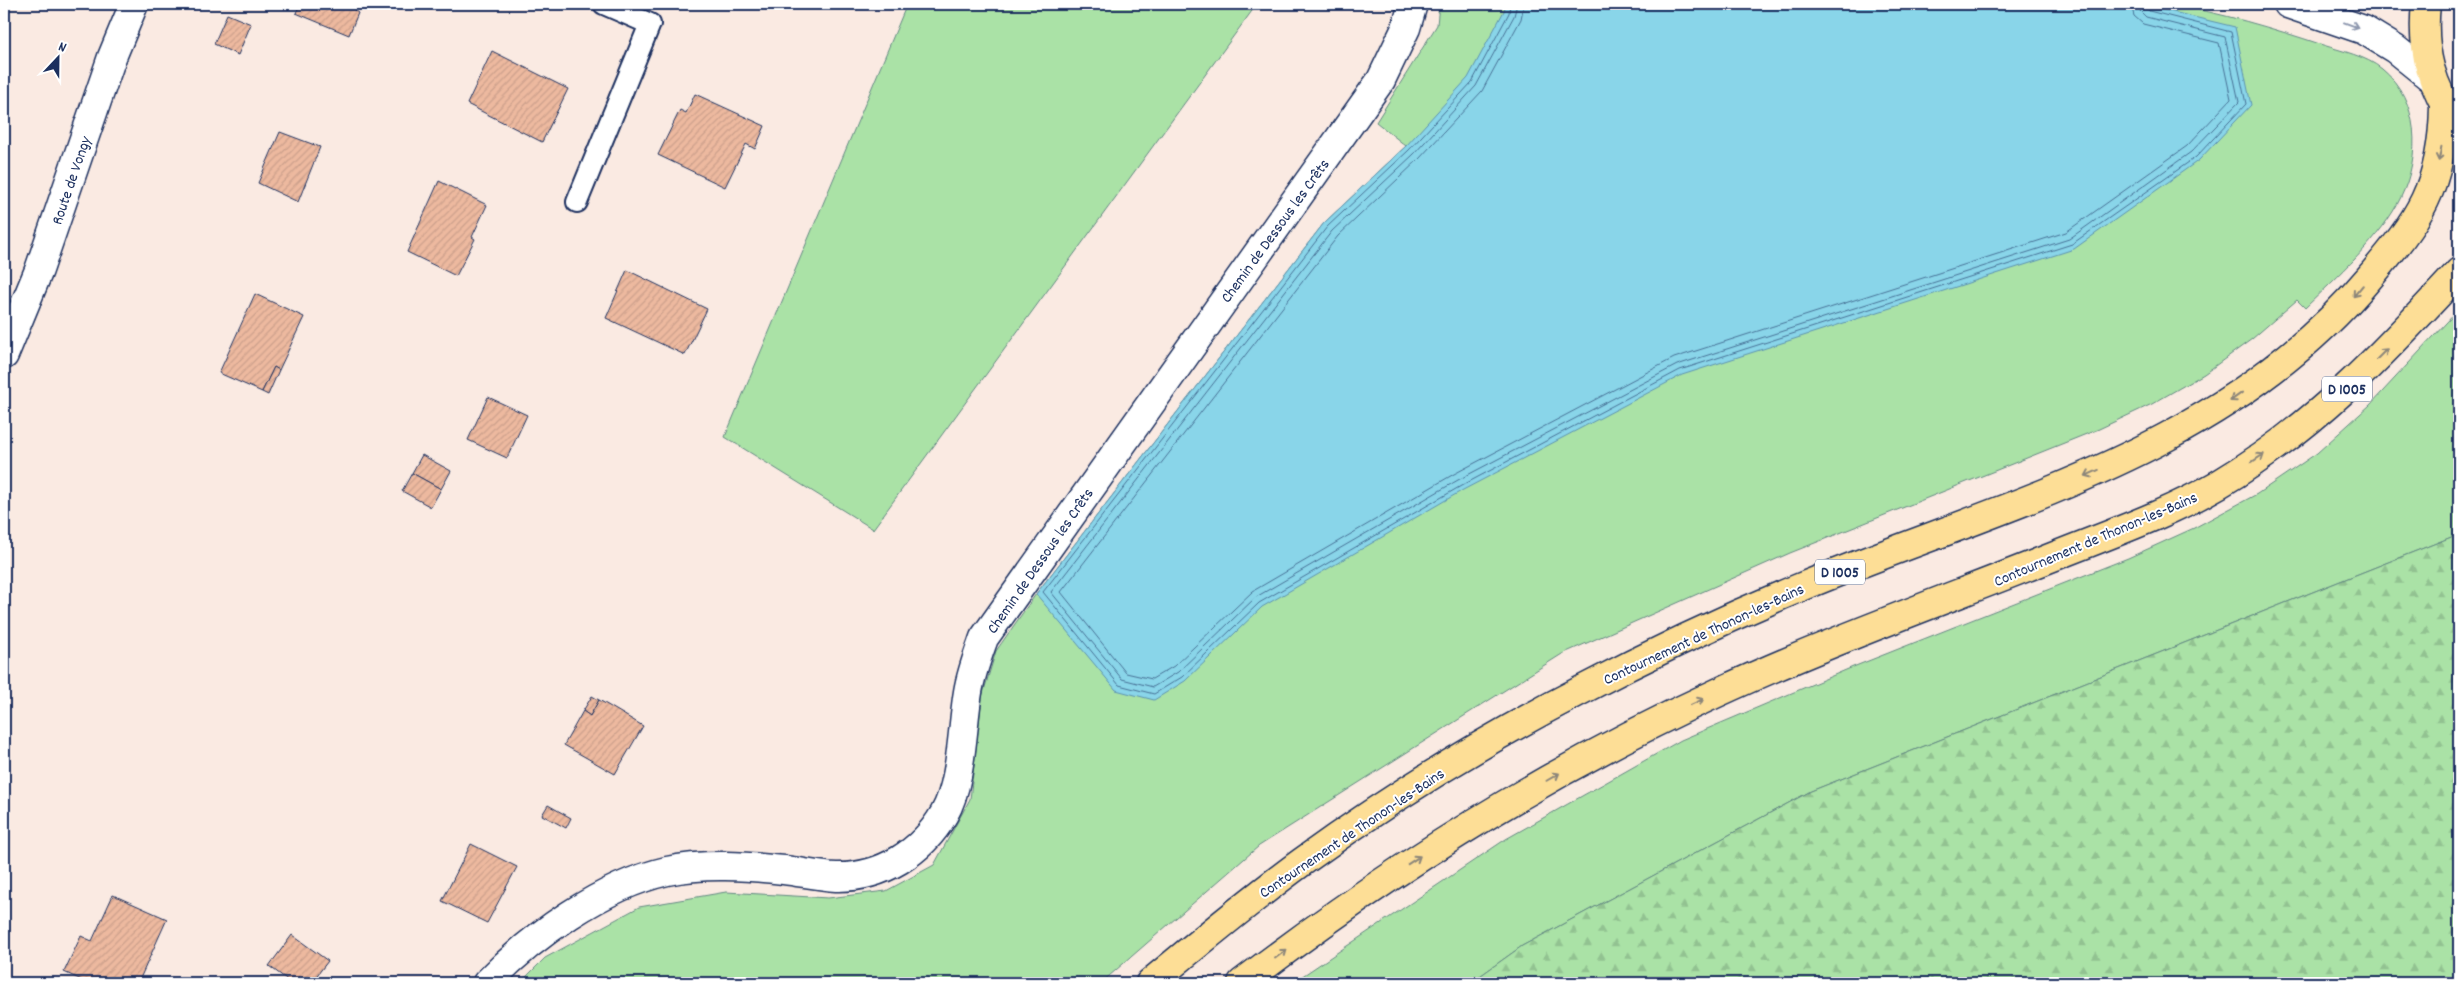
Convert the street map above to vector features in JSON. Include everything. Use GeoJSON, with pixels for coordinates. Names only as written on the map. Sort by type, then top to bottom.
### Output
{"type":"FeatureCollection","features":[{"type":"Feature","properties":{"kind":"main road"},"geometry":{"type":"LineString","coordinates":[[2426,4],[2423,29],[2425,53],[2431,78],[2452,116]]}},
{"type":"Feature","properties":{"kind":"main road","name":"Contournement de Thonon-les-Bains"},"geometry":{"type":"LineString","coordinates":[[1150,983],[1304,860],[1435,774],[1577,692],[1798,588],[2091,474],[2166,439],[2230,401],[2296,352],[2338,312],[2406,234],[2419,215],[2437,170],[2444,127],[2452,116]]}},
{"type":"Feature","properties":{"kind":"main road","name":"Contournement de Thonon-les-Bains"},"geometry":{"type":"LineString","coordinates":[[1242,983],[1402,867],[1494,810],[1599,751],[1711,696],[1786,662],[2090,542],[2150,517],[2217,485],[2280,443],[2343,392],[2459,272]]}},
{"type":"Feature","properties":{"kind":"street","name":"Route de Vongy"},"geometry":{"type":"LineString","coordinates":[[4,355],[38,270],[112,56],[134,4]]}},
{"type":"Feature","properties":{"kind":"street","name":"Chemin de Dessous les Crêts"},"geometry":{"type":"LineString","coordinates":[[487,983],[511,958],[534,939],[608,894],[642,878],[669,871],[730,866],[837,877],[883,869],[917,848],[934,829],[946,811],[953,789],[968,690],[984,638],[1376,87],[1394,56],[1413,4]]}},
{"type":"Feature","properties":{"kind":"street"},"geometry":{"type":"LineString","coordinates":[[2288,4],[2364,30],[2395,49],[2431,78]]}},
{"type":"Feature","properties":{"kind":"lane"},"geometry":{"type":"LineString","coordinates":[[577,202],[650,24],[604,4]]}},
{"type":"Feature","properties":{"kind":"green space"},"geometry":{"type":"Polygon","coordinates":[[[907,4],[1257,4],[873,529],[725,437],[907,4]]]}},
{"type":"Feature","properties":{"kind":"green space"},"geometry":{"type":"Polygon","coordinates":[[[1439,4],[2169,4],[2228,16],[2266,27],[2354,54],[2376,64],[2395,82],[2404,96],[2410,112],[2414,147],[2412,164],[2401,197],[2393,212],[2370,242],[2344,270],[2305,308],[2297,300],[2252,339],[2204,374],[2152,404],[2099,429],[1790,553],[1562,654],[1259,846],[1101,983],[520,983],[545,958],[639,907],[726,892],[828,898],[886,891],[934,865],[970,799],[982,697],[996,651],[1036,594],[1324,223],[1406,146],[1376,122],[1437,25],[1439,4]]]}},
{"type":"Feature","properties":{"kind":"green space"},"geometry":{"type":"Polygon","coordinates":[[[2459,309],[2459,534],[1811,791],[1522,946],[1470,983],[1292,983],[1506,839],[1681,740],[1853,667],[2128,558],[2194,528],[2257,494],[2317,453],[2370,405],[2459,309]]]}},
{"type":"Feature","properties":{"kind":"green space"},"geometry":{"type":"Polygon","coordinates":[[[2459,534],[2459,983],[1470,983],[1522,946],[1811,791],[2459,534]]]}},
{"type":"Feature","properties":{"kind":"water"},"geometry":{"type":"Polygon","coordinates":[[[1506,4],[2140,4],[2235,27],[2251,105],[2199,160],[2074,249],[1682,375],[1463,490],[1262,607],[1185,681],[1154,700],[1116,690],[1036,594],[1324,223],[1406,146],[1468,78],[1506,4]]]}},
{"type":"Feature","properties":{"kind":"building"},"geometry":{"type":"Polygon","coordinates":[[[300,4],[357,4],[354,10],[358,13],[349,35],[296,13],[300,4]]]}},
{"type":"Feature","properties":{"kind":"building"},"geometry":{"type":"Polygon","coordinates":[[[227,14],[251,24],[238,55],[214,44],[227,14]]]}},
{"type":"Feature","properties":{"kind":"building"},"geometry":{"type":"Polygon","coordinates":[[[492,51],[568,89],[542,142],[467,104],[492,51]]]}},
{"type":"Feature","properties":{"kind":"building"},"geometry":{"type":"Polygon","coordinates":[[[695,94],[765,126],[755,149],[746,144],[725,187],[658,155],[680,110],[686,113],[695,94]]]}},
{"type":"Feature","properties":{"kind":"building"},"geometry":{"type":"Polygon","coordinates":[[[280,132],[320,147],[298,202],[258,183],[280,132]]]}},
{"type":"Feature","properties":{"kind":"building"},"geometry":{"type":"Polygon","coordinates":[[[439,181],[487,205],[472,237],[475,239],[456,276],[407,252],[439,181]]]}},
{"type":"Feature","properties":{"kind":"building"},"geometry":{"type":"Polygon","coordinates":[[[627,270],[707,309],[685,355],[606,318],[627,270]]]}},
{"type":"Feature","properties":{"kind":"building"},"geometry":{"type":"Polygon","coordinates":[[[255,294],[304,317],[279,370],[274,367],[262,392],[219,373],[255,294]]]}},
{"type":"Feature","properties":{"kind":"building"},"geometry":{"type":"Polygon","coordinates":[[[274,367],[279,370],[268,395],[262,392],[274,367]]]}},
{"type":"Feature","properties":{"kind":"building"},"geometry":{"type":"Polygon","coordinates":[[[488,397],[527,415],[507,458],[468,440],[488,397]]]}},
{"type":"Feature","properties":{"kind":"building"},"geometry":{"type":"Polygon","coordinates":[[[422,455],[451,471],[441,489],[412,473],[422,455]]]}},
{"type":"Feature","properties":{"kind":"building"},"geometry":{"type":"Polygon","coordinates":[[[412,473],[441,489],[431,507],[402,491],[412,473]]]}},
{"type":"Feature","properties":{"kind":"building"},"geometry":{"type":"Polygon","coordinates":[[[592,696],[599,700],[590,716],[583,711],[592,696]]]}},
{"type":"Feature","properties":{"kind":"building"},"geometry":{"type":"Polygon","coordinates":[[[599,700],[643,726],[615,774],[564,745],[583,711],[590,716],[599,700]]]}},
{"type":"Feature","properties":{"kind":"building"},"geometry":{"type":"Polygon","coordinates":[[[548,805],[571,818],[566,828],[542,815],[548,805]]]}},
{"type":"Feature","properties":{"kind":"building"},"geometry":{"type":"Polygon","coordinates":[[[471,844],[517,867],[487,923],[442,901],[471,844]]]}},
{"type":"Feature","properties":{"kind":"building"},"geometry":{"type":"Polygon","coordinates":[[[113,895],[167,919],[138,983],[88,983],[64,972],[81,936],[92,941],[113,895]]]}},
{"type":"Feature","properties":{"kind":"building"},"geometry":{"type":"Polygon","coordinates":[[[292,935],[328,961],[311,983],[287,983],[289,981],[269,966],[292,935]]]}}]}
